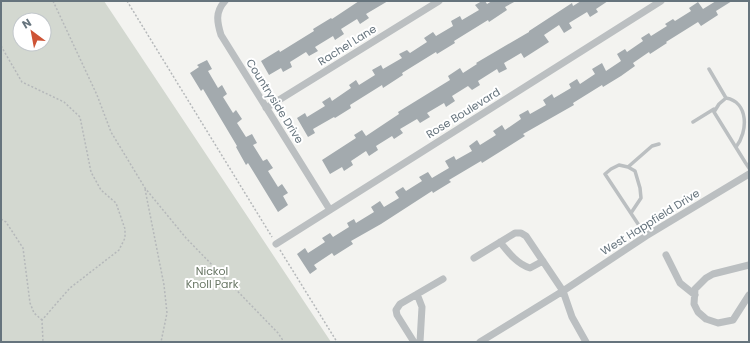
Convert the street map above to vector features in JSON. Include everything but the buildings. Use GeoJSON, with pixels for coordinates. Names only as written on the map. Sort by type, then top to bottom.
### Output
{"type":"FeatureCollection","features":[{"type":"Feature","properties":{"kind":"street","name":"Countryside Drive"},"geometry":{"type":"LineString","coordinates":[[225,1],[220,6],[217,21],[221,35],[330,210]]}},
{"type":"Feature","properties":{"kind":"street","name":"Rachel Lane"},"geometry":{"type":"LineString","coordinates":[[266,108],[439,1]]}},
{"type":"Feature","properties":{"kind":"street","name":"Rose Boulevard"},"geometry":{"type":"LineString","coordinates":[[276,244],[662,1]]}},
{"type":"Feature","properties":{"kind":"street","name":"West Happfield Drive"},"geometry":{"type":"LineString","coordinates":[[480,342],[563,291],[646,236],[749,174]]}},
{"type":"Feature","properties":{"kind":"street"},"geometry":{"type":"LineString","coordinates":[[474,258],[515,233],[521,233],[526,236],[563,291],[572,317],[586,342]]}},
{"type":"Feature","properties":{"kind":"street"},"geometry":{"type":"LineString","coordinates":[[500,242],[519,263],[525,266],[530,268],[542,261]]}},
{"type":"Feature","properties":{"kind":"street"},"geometry":{"type":"LineString","coordinates":[[666,255],[680,282],[695,295]]}},
{"type":"Feature","properties":{"kind":"street"},"geometry":{"type":"LineString","coordinates":[[749,265],[713,274],[706,278],[695,289],[694,304],[698,312],[706,319],[718,323],[733,320],[749,295]]}},
{"type":"Feature","properties":{"kind":"street"},"geometry":{"type":"LineString","coordinates":[[414,342],[397,315],[396,310],[400,304],[443,279]]}},
{"type":"Feature","properties":{"kind":"street"},"geometry":{"type":"LineString","coordinates":[[417,294],[422,307],[420,342]]}},
{"type":"Feature","properties":{"kind":"lane"},"geometry":{"type":"LineString","coordinates":[[709,69],[726,98]]}},
{"type":"Feature","properties":{"kind":"lane"},"geometry":{"type":"LineString","coordinates":[[693,122],[716,108],[726,98],[734,99],[740,106],[746,123],[739,143],[736,147]]}},
{"type":"Feature","properties":{"kind":"lane"},"geometry":{"type":"LineString","coordinates":[[716,108],[714,112],[749,168]]}},
{"type":"Feature","properties":{"kind":"lane"},"geometry":{"type":"LineString","coordinates":[[628,166],[652,146],[659,144]]}},
{"type":"Feature","properties":{"kind":"lane"},"geometry":{"type":"LineString","coordinates":[[631,213],[641,198],[640,188],[635,171],[628,166],[619,165],[605,174],[646,236]]}},
{"type":"Feature","properties":{"kind":"path"},"geometry":{"type":"LineString","coordinates":[[53,1],[97,95],[111,132],[145,188],[186,238],[273,327],[284,342]]}},
{"type":"Feature","properties":{"kind":"path"},"geometry":{"type":"LineString","coordinates":[[127,1],[337,342]]}},
{"type":"Feature","properties":{"kind":"path"},"geometry":{"type":"LineString","coordinates":[[1,46],[22,82],[64,102],[80,117],[91,172],[101,190],[116,203],[125,229],[125,238],[119,250],[70,288],[42,320]]}},
{"type":"Feature","properties":{"kind":"path"},"geometry":{"type":"LineString","coordinates":[[145,188],[168,313],[161,342]]}},
{"type":"Feature","properties":{"kind":"path"},"geometry":{"type":"LineString","coordinates":[[1,219],[6,222],[23,248],[30,303],[34,313],[42,320],[44,342]]}},
{"type":"Feature","properties":{"kind":"green space","name":"Nickol Knoll Park"},"geometry":{"type":"Polygon","coordinates":[[[1,1],[104,1],[331,342],[1,342],[1,1]]]}}]}
